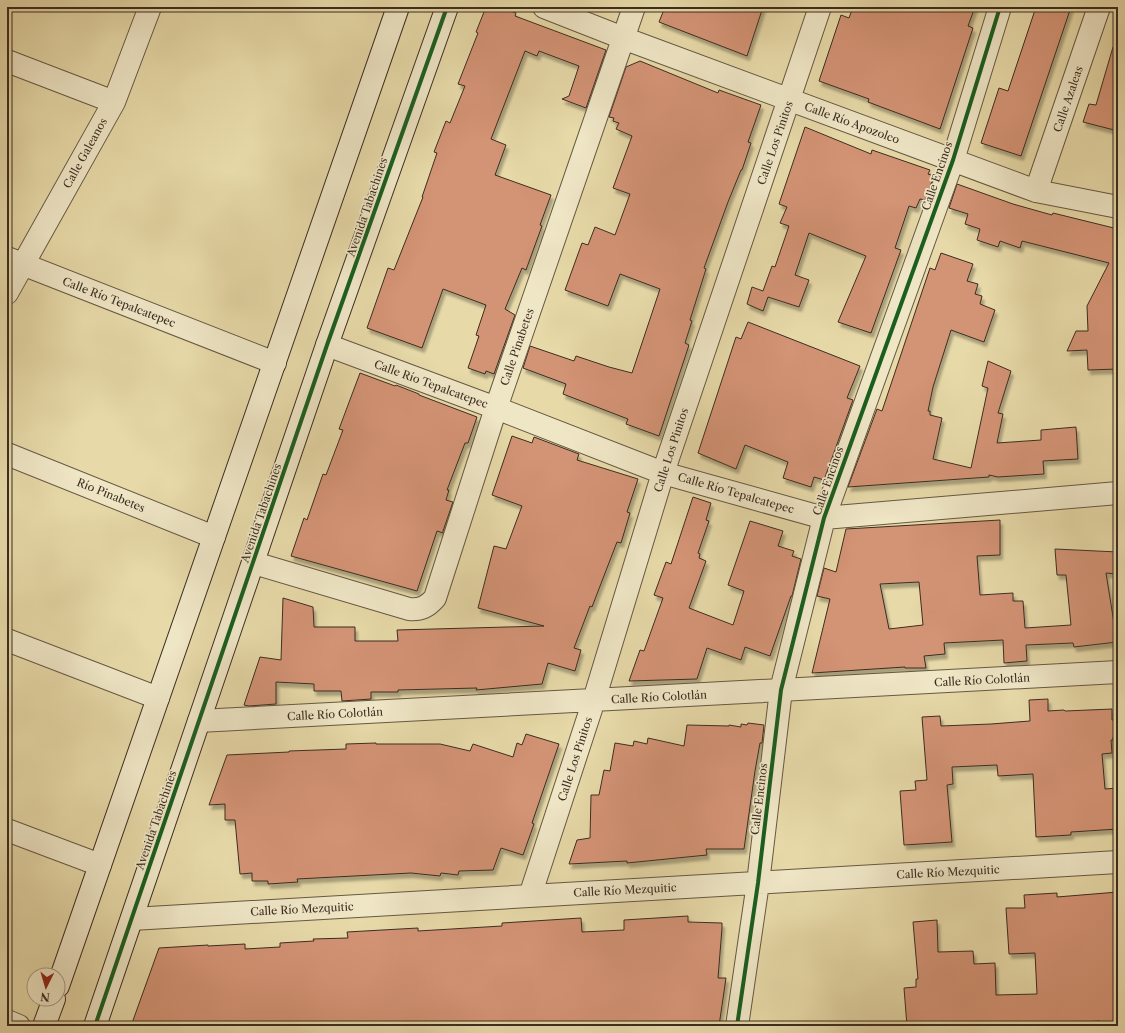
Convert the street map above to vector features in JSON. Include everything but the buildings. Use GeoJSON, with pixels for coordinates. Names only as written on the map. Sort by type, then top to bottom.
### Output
{"type":"FeatureCollection","features":[{"type":"Feature","properties":{"kind":"street","name":"Calle Galeanos"},"geometry":{"type":"LineString","coordinates":[[7,293],[15,261],[114,102],[150,7]]}},
{"type":"Feature","properties":{"kind":"street"},"geometry":{"type":"LineString","coordinates":[[65,967],[398,7]]}},
{"type":"Feature","properties":{"kind":"street","name":"Avenida Tabachines"},"geometry":{"type":"LineString","coordinates":[[95,1026],[328,345],[447,7]]}},
{"type":"Feature","properties":{"kind":"street","name":"Calle Río Apozolco"},"geometry":{"type":"LineString","coordinates":[[544,7],[623,38],[1036,192],[1118,207]]}},
{"type":"Feature","properties":{"kind":"street","name":"Calle Pinabetes"},"geometry":{"type":"LineString","coordinates":[[254,563],[409,609],[416,610],[423,608],[430,604],[435,598],[496,408],[634,7]]}},
{"type":"Feature","properties":{"kind":"street","name":"Calle Los Pinitos"},"geometry":{"type":"LineString","coordinates":[[530,896],[594,700],[663,473],[820,7]]}},
{"type":"Feature","properties":{"kind":"street","name":"Calle Encinos"},"geometry":{"type":"LineString","coordinates":[[738,1026],[758,883],[781,690],[824,518],[953,160],[1000,7]]}},
{"type":"Feature","properties":{"kind":"street","name":"Calle Azaleas"},"geometry":{"type":"LineString","coordinates":[[1036,192],[1099,7]]}},
{"type":"Feature","properties":{"kind":"street"},"geometry":{"type":"LineString","coordinates":[[7,61],[114,102]]}},
{"type":"Feature","properties":{"kind":"street","name":"Calle Río Tepalcatepec"},"geometry":{"type":"LineString","coordinates":[[15,261],[275,363]]}},
{"type":"Feature","properties":{"kind":"street","name":"Calle Río Tepalcatepec"},"geometry":{"type":"LineString","coordinates":[[328,345],[663,473],[824,518],[1118,493]]}},
{"type":"Feature","properties":{"kind":"street","name":"Río Pinabetes"},"geometry":{"type":"LineString","coordinates":[[7,454],[214,537]]}},
{"type":"Feature","properties":{"kind":"street"},"geometry":{"type":"LineString","coordinates":[[7,640],[158,698]]}},
{"type":"Feature","properties":{"kind":"street","name":"Calle Río Colotlán"},"geometry":{"type":"LineString","coordinates":[[199,721],[1118,672]]}},
{"type":"Feature","properties":{"kind":"street"},"geometry":{"type":"LineString","coordinates":[[7,830],[100,865]]}},
{"type":"Feature","properties":{"kind":"street","name":"Calle Río Mezquitic"},"geometry":{"type":"LineString","coordinates":[[132,918],[1118,862]]}},
{"type":"Feature","properties":{"kind":"street"},"geometry":{"type":"LineString","coordinates":[[44,1026],[51,1007]]}},
{"type":"Feature","properties":{"kind":"street"},"geometry":{"type":"LineString","coordinates":[[7,1021],[19,1026]]}},
{"type":"Feature","properties":{"kind":"cycle path"},"geometry":{"type":"LineString","coordinates":[[95,1026],[327,345],[447,7]]}},
{"type":"Feature","properties":{"kind":"cycle path"},"geometry":{"type":"LineString","coordinates":[[737,1026],[758,883],[781,690],[824,518],[953,160],[1000,7]]}}]}
